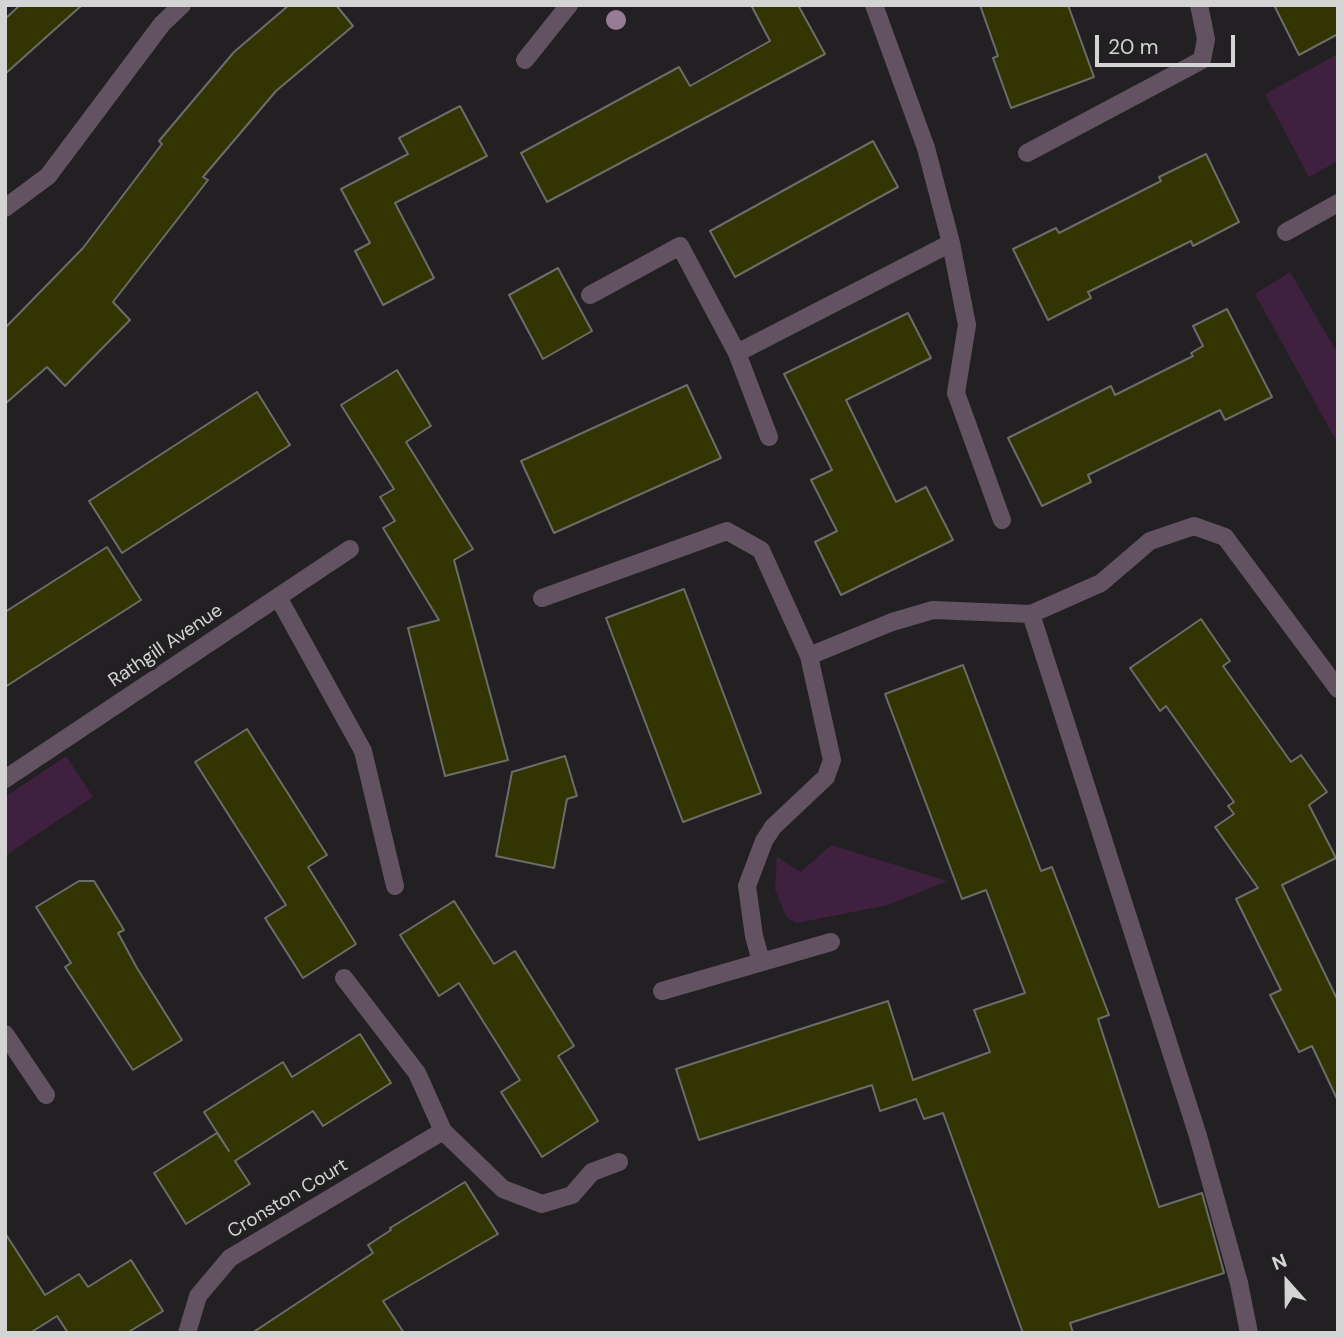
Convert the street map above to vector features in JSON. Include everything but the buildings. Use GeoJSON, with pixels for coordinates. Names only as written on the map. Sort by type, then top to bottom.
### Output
{"type":"FeatureCollection","features":[{"type":"Feature","properties":{"kind":"street"},"geometry":{"type":"LineString","coordinates":[[5,208],[48,176],[162,24],[182,5]]}},
{"type":"Feature","properties":{"kind":"street"},"geometry":{"type":"LineString","coordinates":[[526,60],[569,5]]}},
{"type":"Feature","properties":{"kind":"street"},"geometry":{"type":"LineString","coordinates":[[874,5],[926,148],[951,243],[967,326],[956,393],[1002,520]]}},
{"type":"Feature","properties":{"kind":"street"},"geometry":{"type":"LineString","coordinates":[[1027,153],[1202,60],[1206,39],[1199,5]]}},
{"type":"Feature","properties":{"kind":"street"},"geometry":{"type":"LineString","coordinates":[[1286,232],[1338,204]]}},
{"type":"Feature","properties":{"kind":"street"},"geometry":{"type":"LineString","coordinates":[[737,353],[951,243]]}},
{"type":"Feature","properties":{"kind":"street"},"geometry":{"type":"LineString","coordinates":[[590,295],[680,247],[737,353],[769,437]]}},
{"type":"Feature","properties":{"kind":"street"},"geometry":{"type":"LineString","coordinates":[[809,656],[892,622],[933,610],[1031,614],[1101,583],[1150,541],[1194,526],[1224,537],[1338,689]]}},
{"type":"Feature","properties":{"kind":"street"},"geometry":{"type":"LineString","coordinates":[[542,598],[727,531],[761,550],[809,656],[832,760],[826,777],[773,827],[764,841],[747,887],[754,936],[761,961]]}},
{"type":"Feature","properties":{"kind":"street","name":"Rathgill Avenue"},"geometry":{"type":"LineString","coordinates":[[5,779],[350,549]]}},
{"type":"Feature","properties":{"kind":"street"},"geometry":{"type":"LineString","coordinates":[[278,597],[363,751],[395,886]]}},
{"type":"Feature","properties":{"kind":"street"},"geometry":{"type":"LineString","coordinates":[[1031,614],[1194,1122],[1240,1283],[1249,1333]]}},
{"type":"Feature","properties":{"kind":"street"},"geometry":{"type":"LineString","coordinates":[[663,991],[831,942]]}},
{"type":"Feature","properties":{"kind":"street"},"geometry":{"type":"LineString","coordinates":[[344,978],[417,1073],[443,1131],[503,1189],[542,1204],[572,1195],[592,1172],[619,1162]]}},
{"type":"Feature","properties":{"kind":"street"},"geometry":{"type":"LineString","coordinates":[[5,1034],[46,1094]]}},
{"type":"Feature","properties":{"kind":"street","name":"Cronston Court"},"geometry":{"type":"LineString","coordinates":[[187,1333],[198,1296],[230,1258],[443,1131]]}},
{"type":"Feature","properties":{"kind":"shaded area"},"geometry":{"type":"Polygon","coordinates":[[[1338,54],[1338,161],[1309,177],[1265,94],[1338,54]]]}},
{"type":"Feature","properties":{"kind":"shaded area"},"geometry":{"type":"Polygon","coordinates":[[[1290,272],[1338,354],[1338,444],[1255,294],[1290,272]]]}},
{"type":"Feature","properties":{"kind":"shaded area"},"geometry":{"type":"Polygon","coordinates":[[[66,756],[93,797],[5,856],[5,797],[66,756]]]}},
{"type":"Feature","properties":{"kind":"shaded area"},"geometry":{"type":"Polygon","coordinates":[[[831,845],[947,881],[888,905],[797,923],[787,918],[775,889],[777,857],[801,872],[831,845]]]}}]}
